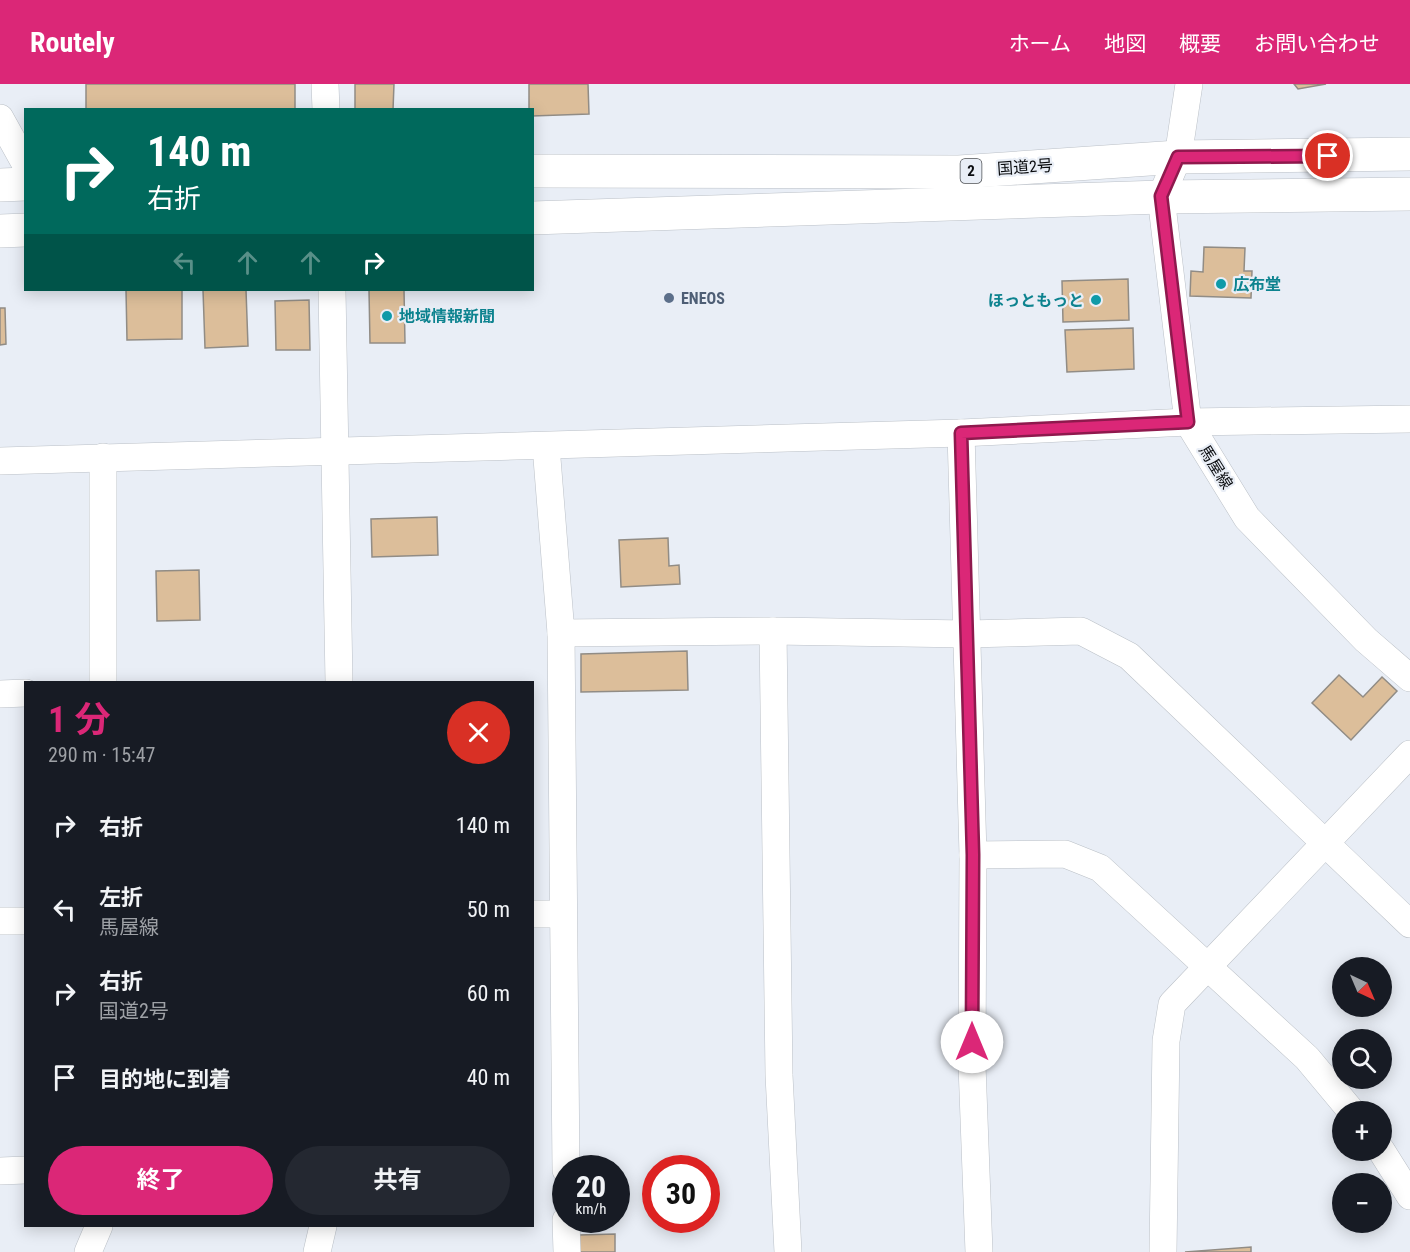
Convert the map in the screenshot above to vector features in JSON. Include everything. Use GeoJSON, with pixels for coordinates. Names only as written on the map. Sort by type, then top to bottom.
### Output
{"type":"FeatureCollection","features":[{"type":"Feature","properties":{"kind":"highway","name":"国道2号"},"geometry":{"type":"LineString","coordinates":[[534,171],[959,172],[1178,157],[1410,154]]}},
{"type":"Feature","properties":{"kind":"highway"},"geometry":{"type":"LineString","coordinates":[[0,185],[24,184]]}},
{"type":"Feature","properties":{"kind":"highway","name":"国道2号"},"geometry":{"type":"LineString","coordinates":[[534,218],[1161,196],[1410,194]]}},
{"type":"Feature","properties":{"kind":"highway"},"geometry":{"type":"LineString","coordinates":[[0,231],[24,230]]}},
{"type":"Feature","properties":{"kind":"street"},"geometry":{"type":"LineString","coordinates":[[325,84],[326,108]]}},
{"type":"Feature","properties":{"kind":"street"},"geometry":{"type":"LineString","coordinates":[[1161,196],[1178,157],[1189,84]]}},
{"type":"Feature","properties":{"kind":"street"},"geometry":{"type":"LineString","coordinates":[[0,118],[24,161]]}},
{"type":"Feature","properties":{"kind":"street","name":"馬屋線"},"geometry":{"type":"LineString","coordinates":[[1161,196],[1188,422],[1247,518],[1366,640],[1410,678]]}},
{"type":"Feature","properties":{"kind":"street"},"geometry":{"type":"LineString","coordinates":[[333,291],[339,681]]}},
{"type":"Feature","properties":{"kind":"street"},"geometry":{"type":"LineString","coordinates":[[0,461],[961,433],[1188,422],[1410,419]]}},
{"type":"Feature","properties":{"kind":"street"},"geometry":{"type":"LineString","coordinates":[[961,433],[973,855],[972,1065],[979,1252]]}},
{"type":"Feature","properties":{"kind":"street"},"geometry":{"type":"LineString","coordinates":[[546,446],[561,633],[561,914],[566,1155]]}},
{"type":"Feature","properties":{"kind":"street"},"geometry":{"type":"LineString","coordinates":[[103,457],[103,681]]}},
{"type":"Feature","properties":{"kind":"street"},"geometry":{"type":"LineString","coordinates":[[561,633],[773,631],[968,634],[1081,631],[1129,656],[1410,924]]}},
{"type":"Feature","properties":{"kind":"street"},"geometry":{"type":"LineString","coordinates":[[773,631],[779,1075],[788,1252]]}},
{"type":"Feature","properties":{"kind":"street"},"geometry":{"type":"LineString","coordinates":[[0,694],[24,693]]}},
{"type":"Feature","properties":{"kind":"street"},"geometry":{"type":"LineString","coordinates":[[1163,1252],[1167,1041],[1172,1004],[1410,754]]}},
{"type":"Feature","properties":{"kind":"street"},"geometry":{"type":"LineString","coordinates":[[973,855],[1065,854],[1100,868],[1307,1058],[1343,1101]]}},
{"type":"Feature","properties":{"kind":"street"},"geometry":{"type":"LineString","coordinates":[[534,914],[561,914]]}},
{"type":"Feature","properties":{"kind":"street"},"geometry":{"type":"LineString","coordinates":[[0,921],[24,921]]}},
{"type":"Feature","properties":{"kind":"street"},"geometry":{"type":"LineString","coordinates":[[1388,1161],[1410,1196]]}},
{"type":"Feature","properties":{"kind":"street"},"geometry":{"type":"LineString","coordinates":[[0,1171],[24,1170]]}},
{"type":"Feature","properties":{"kind":"street"},"geometry":{"type":"LineString","coordinates":[[88,1252],[99,1227]]}},
{"type":"Feature","properties":{"kind":"street"},"geometry":{"type":"LineString","coordinates":[[317,1252],[323,1227]]}},
{"type":"Feature","properties":{"kind":"street"},"geometry":{"type":"LineString","coordinates":[[566,1233],[567,1252]]}},
{"type":"Feature","properties":{"kind":"building"},"geometry":{"type":"Polygon","coordinates":[[[86,84],[295,84],[295,108],[86,108],[86,84]]]}},
{"type":"Feature","properties":{"kind":"building"},"geometry":{"type":"Polygon","coordinates":[[[355,84],[394,84],[393,108],[355,108],[355,84]]]}},
{"type":"Feature","properties":{"kind":"building"},"geometry":{"type":"Polygon","coordinates":[[[529,84],[588,84],[589,114],[534,116],[534,108],[529,108],[529,84]]]}},
{"type":"Feature","properties":{"kind":"building"},"geometry":{"type":"Polygon","coordinates":[[[1294,84],[1326,84],[1298,89],[1294,84]]]}},
{"type":"Feature","properties":{"kind":"building","name":"広布堂"},"geometry":{"type":"Polygon","coordinates":[[[1204,247],[1245,248],[1244,271],[1252,271],[1251,298],[1190,296],[1191,271],[1203,272],[1204,247]]]}},
{"type":"Feature","properties":{"kind":"building","name":"ほっともっと"},"geometry":{"type":"Polygon","coordinates":[[[1128,279],[1129,320],[1063,322],[1062,281],[1128,279]]]}},
{"type":"Feature","properties":{"kind":"building"},"geometry":{"type":"Polygon","coordinates":[[[126,291],[182,291],[182,339],[127,340],[126,291]]]}},
{"type":"Feature","properties":{"kind":"building"},"geometry":{"type":"Polygon","coordinates":[[[203,291],[246,291],[248,346],[205,348],[203,291]]]}},
{"type":"Feature","properties":{"kind":"building","name":"地域情報新聞"},"geometry":{"type":"Polygon","coordinates":[[[369,291],[404,291],[405,343],[370,343],[369,291]]]}},
{"type":"Feature","properties":{"kind":"building"},"geometry":{"type":"Polygon","coordinates":[[[309,300],[310,350],[276,350],[275,301],[309,300]]]}},
{"type":"Feature","properties":{"kind":"building"},"geometry":{"type":"Polygon","coordinates":[[[0,308],[5,308],[6,344],[0,345],[0,308]]]}},
{"type":"Feature","properties":{"kind":"building"},"geometry":{"type":"Polygon","coordinates":[[[1133,328],[1134,369],[1067,372],[1065,330],[1133,328]]]}},
{"type":"Feature","properties":{"kind":"building"},"geometry":{"type":"Polygon","coordinates":[[[437,517],[438,555],[372,557],[371,519],[437,517]]]}},
{"type":"Feature","properties":{"kind":"building"},"geometry":{"type":"Polygon","coordinates":[[[668,538],[669,566],[679,565],[680,584],[621,587],[619,540],[668,538]]]}},
{"type":"Feature","properties":{"kind":"building"},"geometry":{"type":"Polygon","coordinates":[[[199,570],[200,620],[157,621],[156,571],[199,570]]]}},
{"type":"Feature","properties":{"kind":"building"},"geometry":{"type":"Polygon","coordinates":[[[687,651],[688,690],[581,692],[581,654],[687,651]]]}},
{"type":"Feature","properties":{"kind":"building"},"geometry":{"type":"Polygon","coordinates":[[[1339,675],[1363,697],[1382,677],[1397,691],[1351,740],[1312,703],[1339,675]]]}},
{"type":"Feature","properties":{"kind":"building"},"geometry":{"type":"Polygon","coordinates":[[[615,1234],[615,1252],[579,1252],[579,1235],[615,1234]]]}},
{"type":"Feature","properties":{"kind":"building"},"geometry":{"type":"Polygon","coordinates":[[[1251,1247],[1251,1252],[1185,1252],[1251,1247]]]}},
{"type":"Feature","properties":{"kind":"place","name":"広布堂"},"geometry":{"type":"Point","coordinates":[1221,284]}},
{"type":"Feature","properties":{"kind":"place","name":"ENEOS"},"geometry":{"type":"Point","coordinates":[669,298]}},
{"type":"Feature","properties":{"kind":"place","name":"ほっともっと"},"geometry":{"type":"Point","coordinates":[1096,300]}},
{"type":"Feature","properties":{"kind":"place","name":"地域情報新聞"},"geometry":{"type":"Point","coordinates":[387,316]}},
{"type":"Feature","properties":{"kind":"route"},"geometry":{"type":"LineString","coordinates":[[972,1042],[973,855],[961,433],[1188,422],[1161,196],[1178,157],[1328,156]]}}]}
